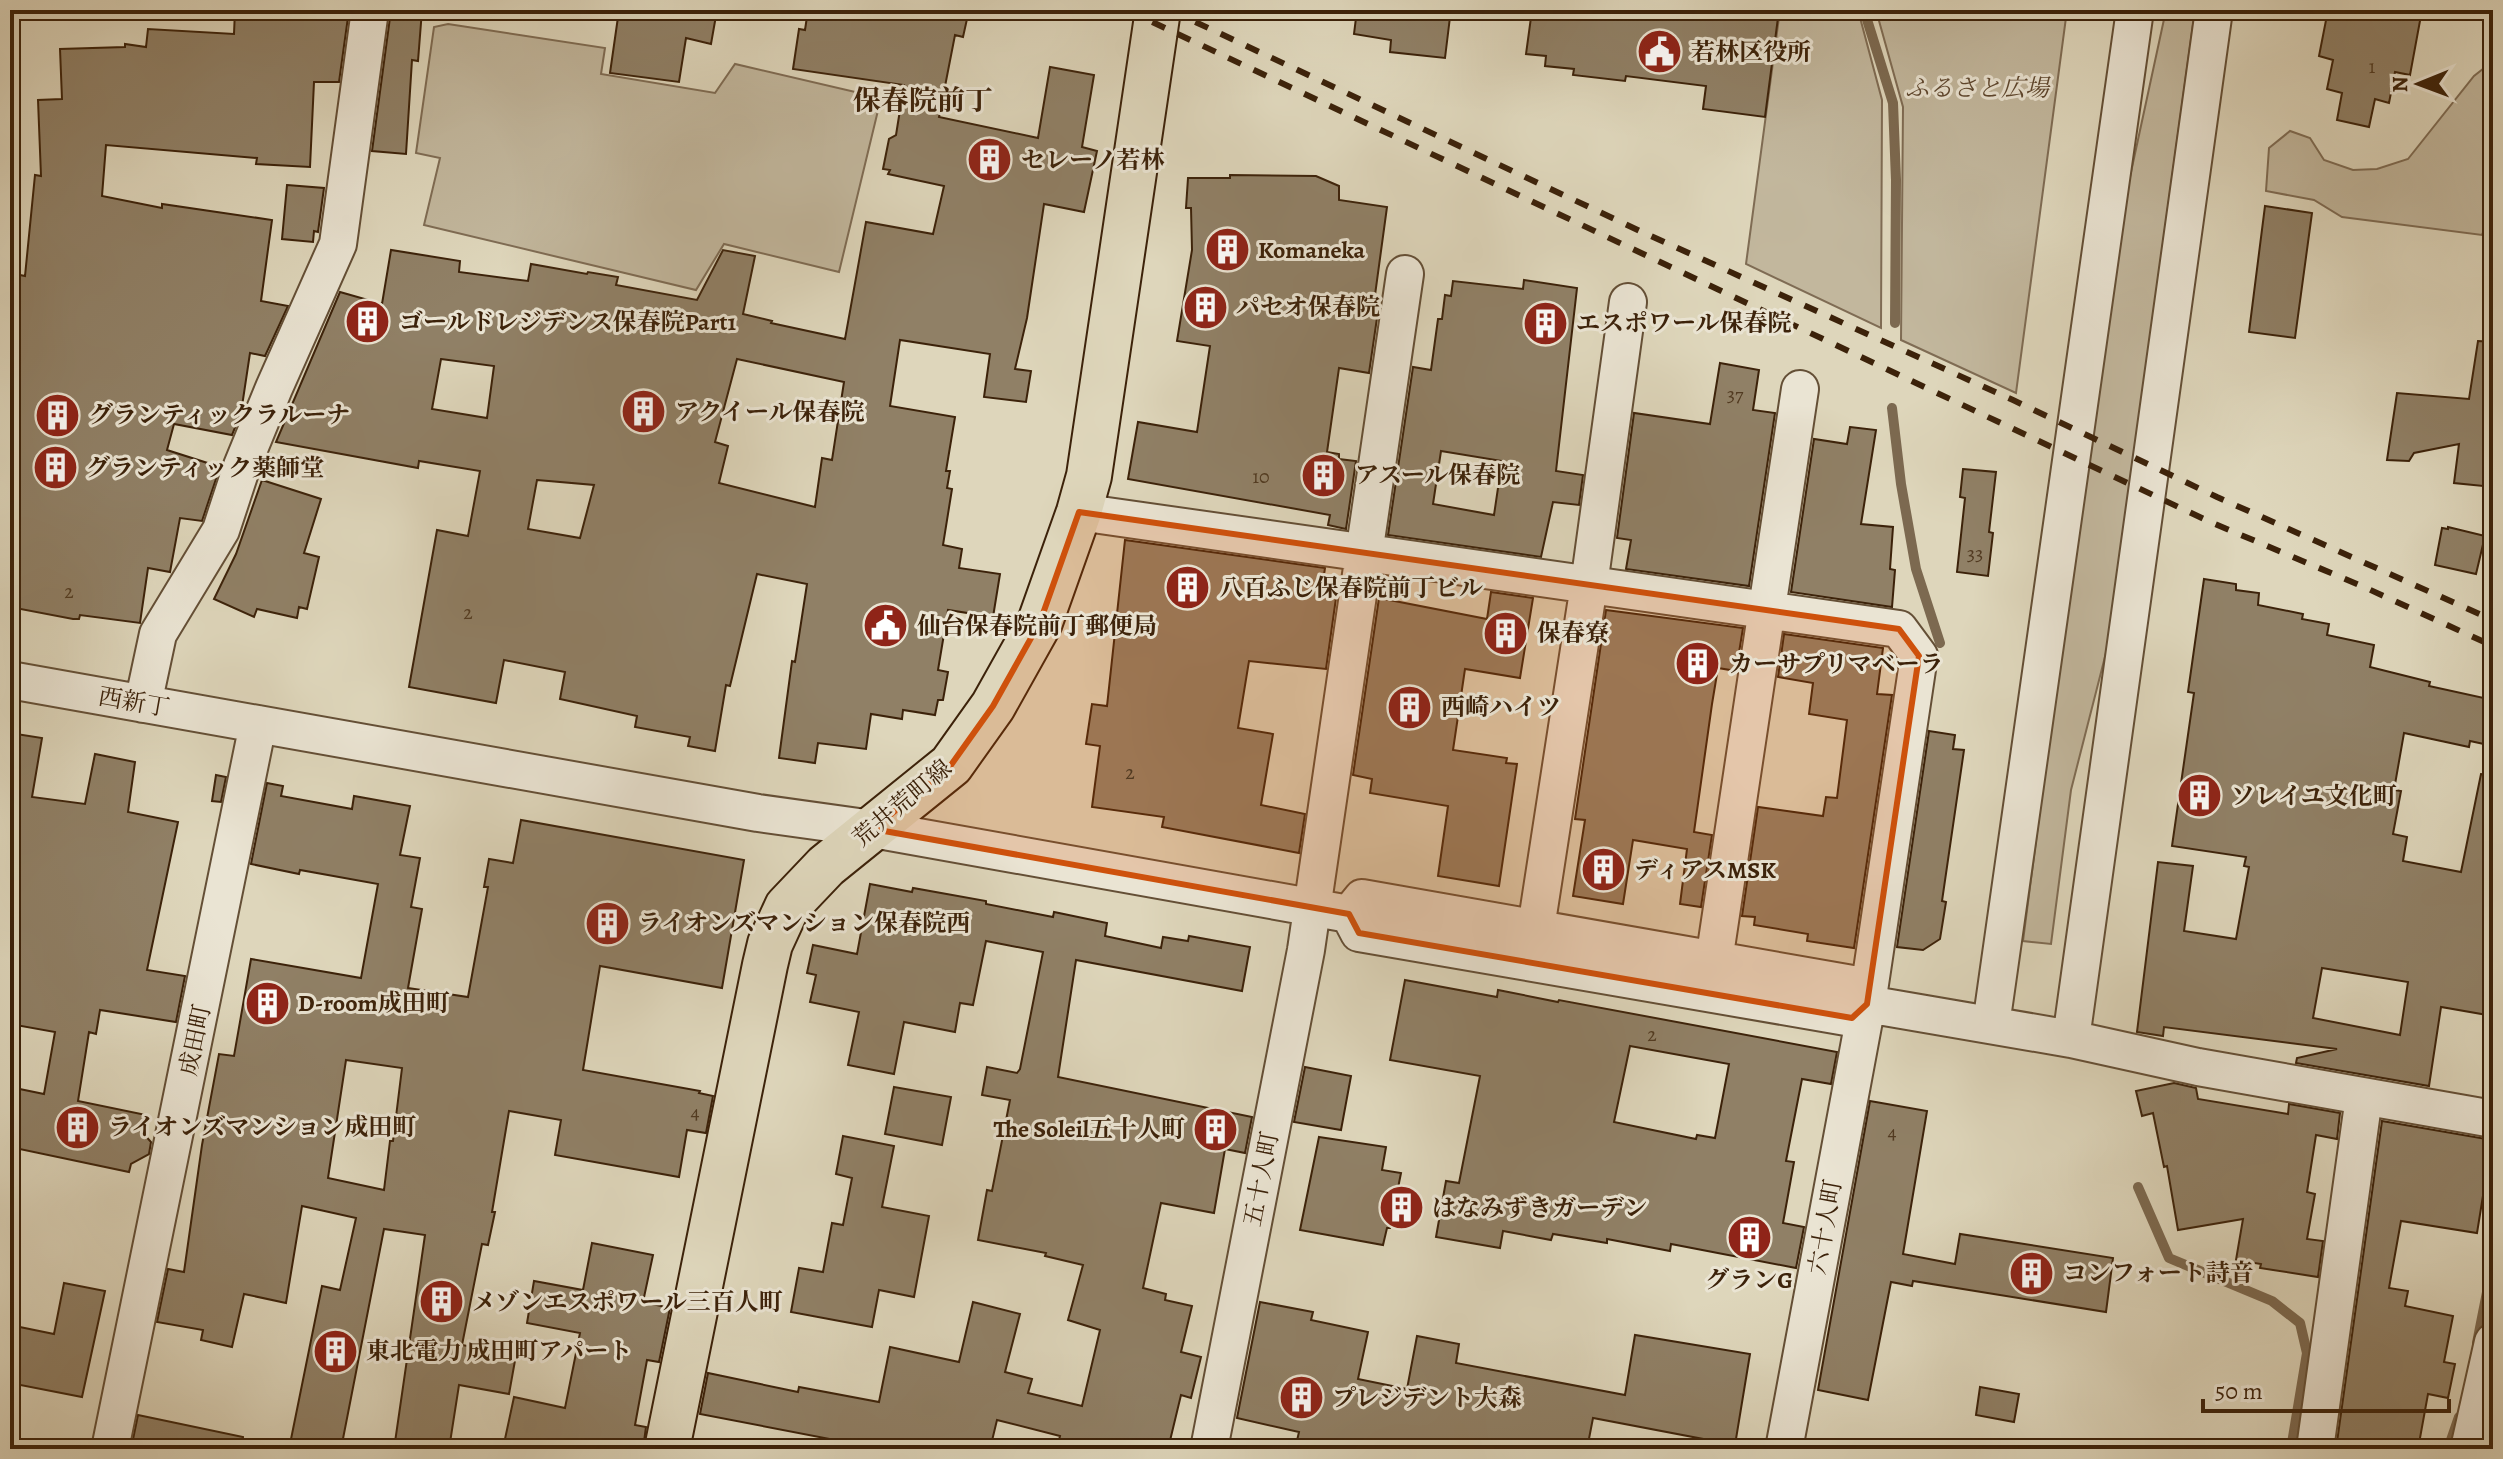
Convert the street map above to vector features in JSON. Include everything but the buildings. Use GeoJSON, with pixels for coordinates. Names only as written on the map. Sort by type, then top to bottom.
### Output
{"type":"FeatureCollection","features":[{"type":"Feature","properties":{"kind":"main road","name":"荒井荒町線"},"geometry":{"type":"LineString","coordinates":[[667,1449],[770,944],[787,907],[826,866],[951,765],[993,706],[1040,622],[1079,512],[1089,476],[1158,10]]}},
{"type":"Feature","properties":{"kind":"street"},"geometry":{"type":"LineString","coordinates":[[143,704],[158,634],[221,530],[242,466],[338,244],[370,10]]}},
{"type":"Feature","properties":{"kind":"street"},"geometry":{"type":"LineString","coordinates":[[1991,1025],[2135,10]]}},
{"type":"Feature","properties":{"kind":"street"},"geometry":{"type":"LineString","coordinates":[[2071,1039],[2214,10]]}},
{"type":"Feature","properties":{"kind":"street","name":"五十人町"},"geometry":{"type":"LineString","coordinates":[[1209,1449],[1306,950],[1405,274]]}},
{"type":"Feature","properties":{"kind":"street"},"geometry":{"type":"LineString","coordinates":[[1536,928],[1589,585],[1628,302]]}},
{"type":"Feature","properties":{"kind":"street"},"geometry":{"type":"LineString","coordinates":[[1714,961],[1800,389]]}},
{"type":"Feature","properties":{"kind":"street","name":"六十人町"},"geometry":{"type":"LineString","coordinates":[[1079,512],[1899,629],[1919,656],[1867,1004],[1784,1449]]}},
{"type":"Feature","properties":{"kind":"street","name":"西新丁"},"geometry":{"type":"LineString","coordinates":[[10,680],[1349,914]]}},
{"type":"Feature","properties":{"kind":"street","name":"成田町"},"geometry":{"type":"LineString","coordinates":[[110,1449],[258,724]]}},
{"type":"Feature","properties":{"kind":"street"},"geometry":{"type":"LineString","coordinates":[[1362,898],[1536,928],[1858,985],[1867,1004],[1852,1018],[1359,933],[1349,914],[1362,898]]}},
{"type":"Feature","properties":{"kind":"street"},"geometry":{"type":"LineString","coordinates":[[1867,1004],[2071,1039],[2198,1067],[2493,1119]]}},
{"type":"Feature","properties":{"kind":"street"},"geometry":{"type":"LineString","coordinates":[[2315,1449],[2364,1097]]}},
{"type":"Feature","properties":{"kind":"street"},"geometry":{"type":"LineString","coordinates":[[2469,1449],[2493,1342]]}},
{"type":"Feature","properties":{"kind":"highlighted area"},"geometry":{"type":"Polygon","coordinates":[[[1079,512],[1899,629],[1919,656],[1867,1004],[1852,1018],[1359,933],[1349,914],[873,829],[951,765],[993,706],[1040,622],[1079,512]]]}},
{"type":"Feature","properties":{"kind":"green space"},"geometry":{"type":"Polygon","coordinates":[[[1780,10],[1858,10],[1882,100],[1881,328],[1746,264],[1780,10]]]}},
{"type":"Feature","properties":{"kind":"green space","name":"ふるさと広場"},"geometry":{"type":"Polygon","coordinates":[[[1876,10],[2067,10],[2016,393],[1901,340],[1903,107],[1876,10]]]}},
{"type":"Feature","properties":{"kind":"green space"},"geometry":{"type":"Polygon","coordinates":[[[2166,10],[2195,10],[2108,645],[2071,790],[2051,944],[2023,941],[2082,485],[2128,186],[2166,10]]]}},
{"type":"Feature","properties":{"kind":"green space"},"geometry":{"type":"Polygon","coordinates":[[[448,24],[605,48],[601,74],[715,93],[735,64],[881,98],[839,272],[724,244],[696,290],[424,225],[440,158],[416,153],[434,27],[448,24]]]}},
{"type":"Feature","properties":{"kind":"green space"},"geometry":{"type":"Polygon","coordinates":[[[2493,61],[2493,208],[2482,235],[2342,217],[2314,200],[2266,191],[2269,148],[2290,131],[2310,138],[2324,160],[2353,170],[2377,169],[2408,159],[2474,76],[2493,61]]]}},
{"type":"Feature","properties":{"kind":"waterway"},"geometry":{"type":"LineString","coordinates":[[1864,10],[1893,103],[1895,323]]}},
{"type":"Feature","properties":{"kind":"waterway"},"geometry":{"type":"LineString","coordinates":[[1892,408],[1916,569],[1940,643]]}},
{"type":"Feature","properties":{"kind":"waterway"},"geometry":{"type":"LineString","coordinates":[[2138,1187],[2169,1258],[2272,1301],[2300,1323],[2307,1353],[2291,1449]]}},
{"type":"Feature","properties":{"kind":"waterway"},"geometry":{"type":"LineString","coordinates":[[2477,1343],[2493,1262]]}},
{"type":"Feature","properties":{"kind":"waterway"},"geometry":{"type":"LineString","coordinates":[[2448,1449],[2459,1417]]}},
{"type":"Feature","properties":{"kind":"railway"},"geometry":{"type":"LineString","coordinates":[[1127,10],[2208,521],[2493,646]]}},
{"type":"Feature","properties":{"kind":"railway"},"geometry":{"type":"LineString","coordinates":[[1170,10],[1640,231],[2013,400],[2217,497],[2493,620]]}},
{"type":"Feature","properties":{"kind":"place","name":"若林区役所"},"geometry":{"type":"Point","coordinates":[1660,52]}},
{"type":"Feature","properties":{"kind":"place","name":"セレーノ若林"},"geometry":{"type":"Point","coordinates":[990,160]}},
{"type":"Feature","properties":{"kind":"place","name":"Komaneka"},"geometry":{"type":"Point","coordinates":[1227,250]}},
{"type":"Feature","properties":{"kind":"place","name":"パセオ保春院"},"geometry":{"type":"Point","coordinates":[1205,307]}},
{"type":"Feature","properties":{"kind":"place","name":"ゴールドレジデンス保春院Part1"},"geometry":{"type":"Point","coordinates":[368,322]}},
{"type":"Feature","properties":{"kind":"place","name":"エスポワール保春院"},"geometry":{"type":"Point","coordinates":[1545,323]}},
{"type":"Feature","properties":{"kind":"place","name":"アクイール保春院"},"geometry":{"type":"Point","coordinates":[644,412]}},
{"type":"Feature","properties":{"kind":"place","name":"グランティックラルーナ"},"geometry":{"type":"Point","coordinates":[58,415]}},
{"type":"Feature","properties":{"kind":"place","name":"グランティック薬師堂"},"geometry":{"type":"Point","coordinates":[55,468]}},
{"type":"Feature","properties":{"kind":"place","name":"アスール保春院"},"geometry":{"type":"Point","coordinates":[1324,475]}},
{"type":"Feature","properties":{"kind":"place","name":"八百ふじ保春院前丁ビル"},"geometry":{"type":"Point","coordinates":[1188,588]}},
{"type":"Feature","properties":{"kind":"place","name":"仙台保春院前丁郵便局"},"geometry":{"type":"Point","coordinates":[886,626]}},
{"type":"Feature","properties":{"kind":"place","name":"保春寮"},"geometry":{"type":"Point","coordinates":[1506,633]}},
{"type":"Feature","properties":{"kind":"place","name":"カーサプリマベーラ"},"geometry":{"type":"Point","coordinates":[1698,664]}},
{"type":"Feature","properties":{"kind":"place","name":"西崎ハイツ"},"geometry":{"type":"Point","coordinates":[1410,707]}},
{"type":"Feature","properties":{"kind":"place","name":"ソレイユ文化町"},"geometry":{"type":"Point","coordinates":[2200,796]}},
{"type":"Feature","properties":{"kind":"place","name":"ディアスMSK"},"geometry":{"type":"Point","coordinates":[1603,870]}},
{"type":"Feature","properties":{"kind":"place","name":"ライオンズマンション保春院西"},"geometry":{"type":"Point","coordinates":[607,923]}},
{"type":"Feature","properties":{"kind":"place","name":"D-room成田町"},"geometry":{"type":"Point","coordinates":[267,1003]}},
{"type":"Feature","properties":{"kind":"place","name":"ライオンズマンション成田町"},"geometry":{"type":"Point","coordinates":[77,1127]}},
{"type":"Feature","properties":{"kind":"place","name":"The Soleil五十人町"},"geometry":{"type":"Point","coordinates":[1216,1129]}},
{"type":"Feature","properties":{"kind":"place","name":"はなみずきガーデン"},"geometry":{"type":"Point","coordinates":[1401,1208]}},
{"type":"Feature","properties":{"kind":"place","name":"グランG"},"geometry":{"type":"Point","coordinates":[1749,1238]}},
{"type":"Feature","properties":{"kind":"place","name":"コンフォート詩音"},"geometry":{"type":"Point","coordinates":[2032,1273]}},
{"type":"Feature","properties":{"kind":"place","name":"メゾンエスポワール三百人町"},"geometry":{"type":"Point","coordinates":[441,1302]}},
{"type":"Feature","properties":{"kind":"place","name":"東北電力 成田町アパート"},"geometry":{"type":"Point","coordinates":[335,1351]}},
{"type":"Feature","properties":{"kind":"place","name":"プレジデント大森"},"geometry":{"type":"Point","coordinates":[1301,1398]}},
{"type":"Feature","properties":{"kind":"district","name":"保春院前丁"},"geometry":{"type":"Point","coordinates":[923,100]}}]}
